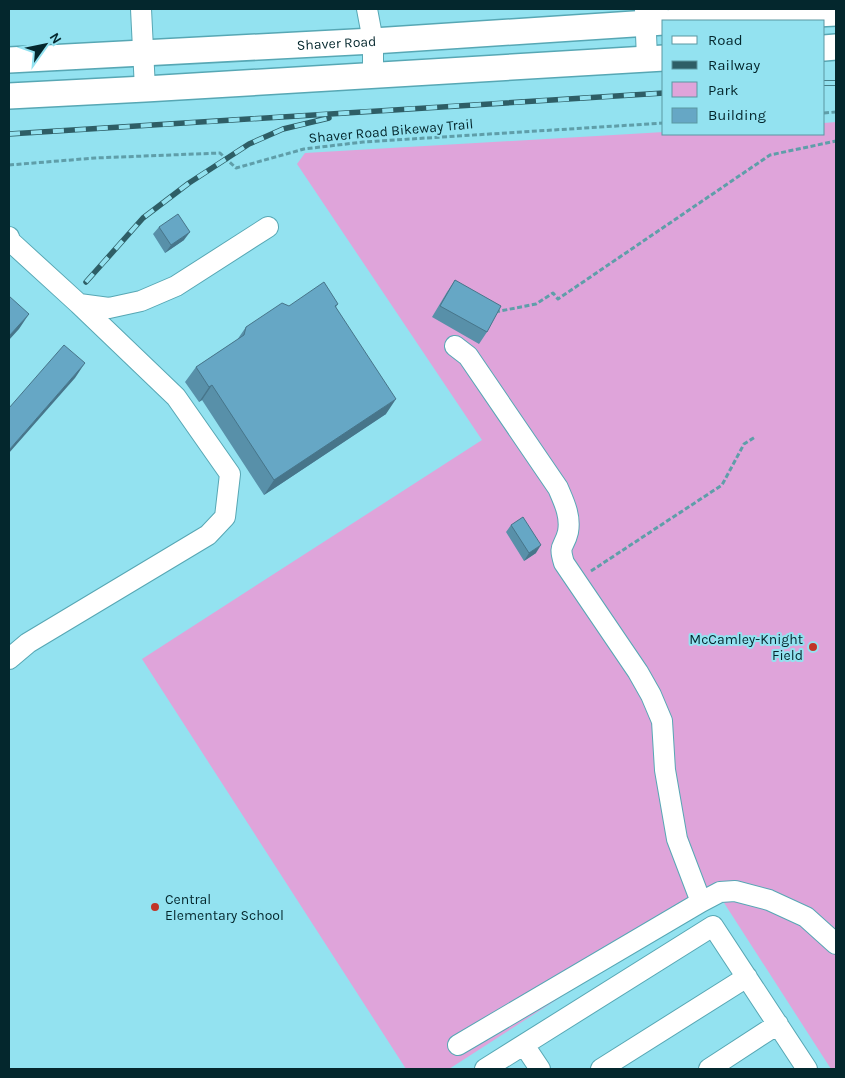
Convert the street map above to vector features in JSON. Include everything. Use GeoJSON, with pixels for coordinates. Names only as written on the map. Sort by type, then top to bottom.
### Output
{"type":"FeatureCollection","features":[{"type":"Feature","properties":{"kind":"main road"},"geometry":{"type":"LineString","coordinates":[[685,20],[727,16],[836,13]]}},
{"type":"Feature","properties":{"kind":"main road","name":"Shaver Road"},"geometry":{"type":"LineString","coordinates":[[9,60],[373,41],[652,18]]}},
{"type":"Feature","properties":{"kind":"main road"},"geometry":{"type":"LineString","coordinates":[[9,96],[145,90],[655,58]]}},
{"type":"Feature","properties":{"kind":"street"},"geometry":{"type":"LineString","coordinates":[[140,9],[145,90]]}},
{"type":"Feature","properties":{"kind":"street"},"geometry":{"type":"LineString","coordinates":[[366,9],[373,41],[373,76]]}},
{"type":"Feature","properties":{"kind":"street"},"geometry":{"type":"LineString","coordinates":[[652,18],[655,58]]}},
{"type":"Feature","properties":{"kind":"street"},"geometry":{"type":"LineString","coordinates":[[79,304],[109,308],[141,301],[176,286],[268,227]]}},
{"type":"Feature","properties":{"kind":"street"},"geometry":{"type":"LineString","coordinates":[[9,237],[10,241],[176,397],[230,474],[225,517],[208,535],[28,643],[9,659]]}},
{"type":"Feature","properties":{"kind":"street"},"geometry":{"type":"LineString","coordinates":[[455,346],[468,356],[558,488],[568,512],[568,532],[560,550],[564,563],[652,695],[662,721],[665,770],[677,839],[701,902]]}},
{"type":"Feature","properties":{"kind":"street"},"geometry":{"type":"LineString","coordinates":[[458,1045],[720,892],[735,891],[769,900],[806,917],[836,944]]}},
{"type":"Feature","properties":{"kind":"street"},"geometry":{"type":"LineString","coordinates":[[486,1069],[714,926],[807,1069]]}},
{"type":"Feature","properties":{"kind":"street"},"geometry":{"type":"LineString","coordinates":[[601,1069],[746,977]]}},
{"type":"Feature","properties":{"kind":"street"},"geometry":{"type":"LineString","coordinates":[[709,1069],[778,1024]]}},
{"type":"Feature","properties":{"kind":"street"},"geometry":{"type":"LineString","coordinates":[[524,1045],[540,1069]]}},
{"type":"Feature","properties":{"kind":"path","name":"Shaver Road Bikeway Trail"},"geometry":{"type":"LineString","coordinates":[[9,165],[95,158],[220,152],[236,168],[304,149],[343,144],[662,123]]}},
{"type":"Feature","properties":{"kind":"path"},"geometry":{"type":"LineString","coordinates":[[488,313],[536,304],[553,293],[558,299],[770,155],[836,141]]}},
{"type":"Feature","properties":{"kind":"path"},"geometry":{"type":"LineString","coordinates":[[576,581],[722,485],[744,444],[755,437]]}},
{"type":"Feature","properties":{"kind":"green space"},"geometry":{"type":"Polygon","coordinates":[[[836,122],[836,1069],[831,1069],[719,895],[449,1069],[406,1069],[142,659],[482,440],[297,164],[305,153],[662,132],[662,135],[825,135],[825,123],[836,122]]]}},
{"type":"Feature","properties":{"kind":"building"},"geometry":{"type":"Polygon","coordinates":[[[178,214],[190,232],[171,245],[159,227],[178,214]]]}},
{"type":"Feature","properties":{"kind":"building"},"geometry":{"type":"Polygon","coordinates":[[[455,280],[501,306],[487,332],[440,306],[455,280]]]}},
{"type":"Feature","properties":{"kind":"building"},"geometry":{"type":"Polygon","coordinates":[[[324,282],[338,304],[335,306],[396,399],[274,480],[212,385],[209,387],[196,367],[244,335],[246,327],[282,303],[289,306],[324,282]]]}},
{"type":"Feature","properties":{"kind":"building"},"geometry":{"type":"Polygon","coordinates":[[[9,296],[29,314],[9,336],[9,296]]]}},
{"type":"Feature","properties":{"kind":"building"},"geometry":{"type":"Polygon","coordinates":[[[64,345],[85,363],[9,450],[9,408],[64,345]]]}},
{"type":"Feature","properties":{"kind":"building"},"geometry":{"type":"Polygon","coordinates":[[[523,517],[541,545],[529,553],[511,525],[523,517]]]}},
{"type":"Feature","properties":{"kind":"railway"},"geometry":{"type":"LineString","coordinates":[[825,83],[836,83]]}},
{"type":"Feature","properties":{"kind":"railway"},"geometry":{"type":"LineString","coordinates":[[9,134],[662,93]]}},
{"type":"Feature","properties":{"kind":"railway"},"geometry":{"type":"LineString","coordinates":[[86,282],[143,218],[189,183],[249,144],[283,129],[329,118]]}},
{"type":"Feature","properties":{"kind":"place","name":"McCamley-Knight Field"},"geometry":{"type":"Point","coordinates":[813,647]}},
{"type":"Feature","properties":{"kind":"place","name":"Central Elementary School"},"geometry":{"type":"Point","coordinates":[155,907]}}]}
